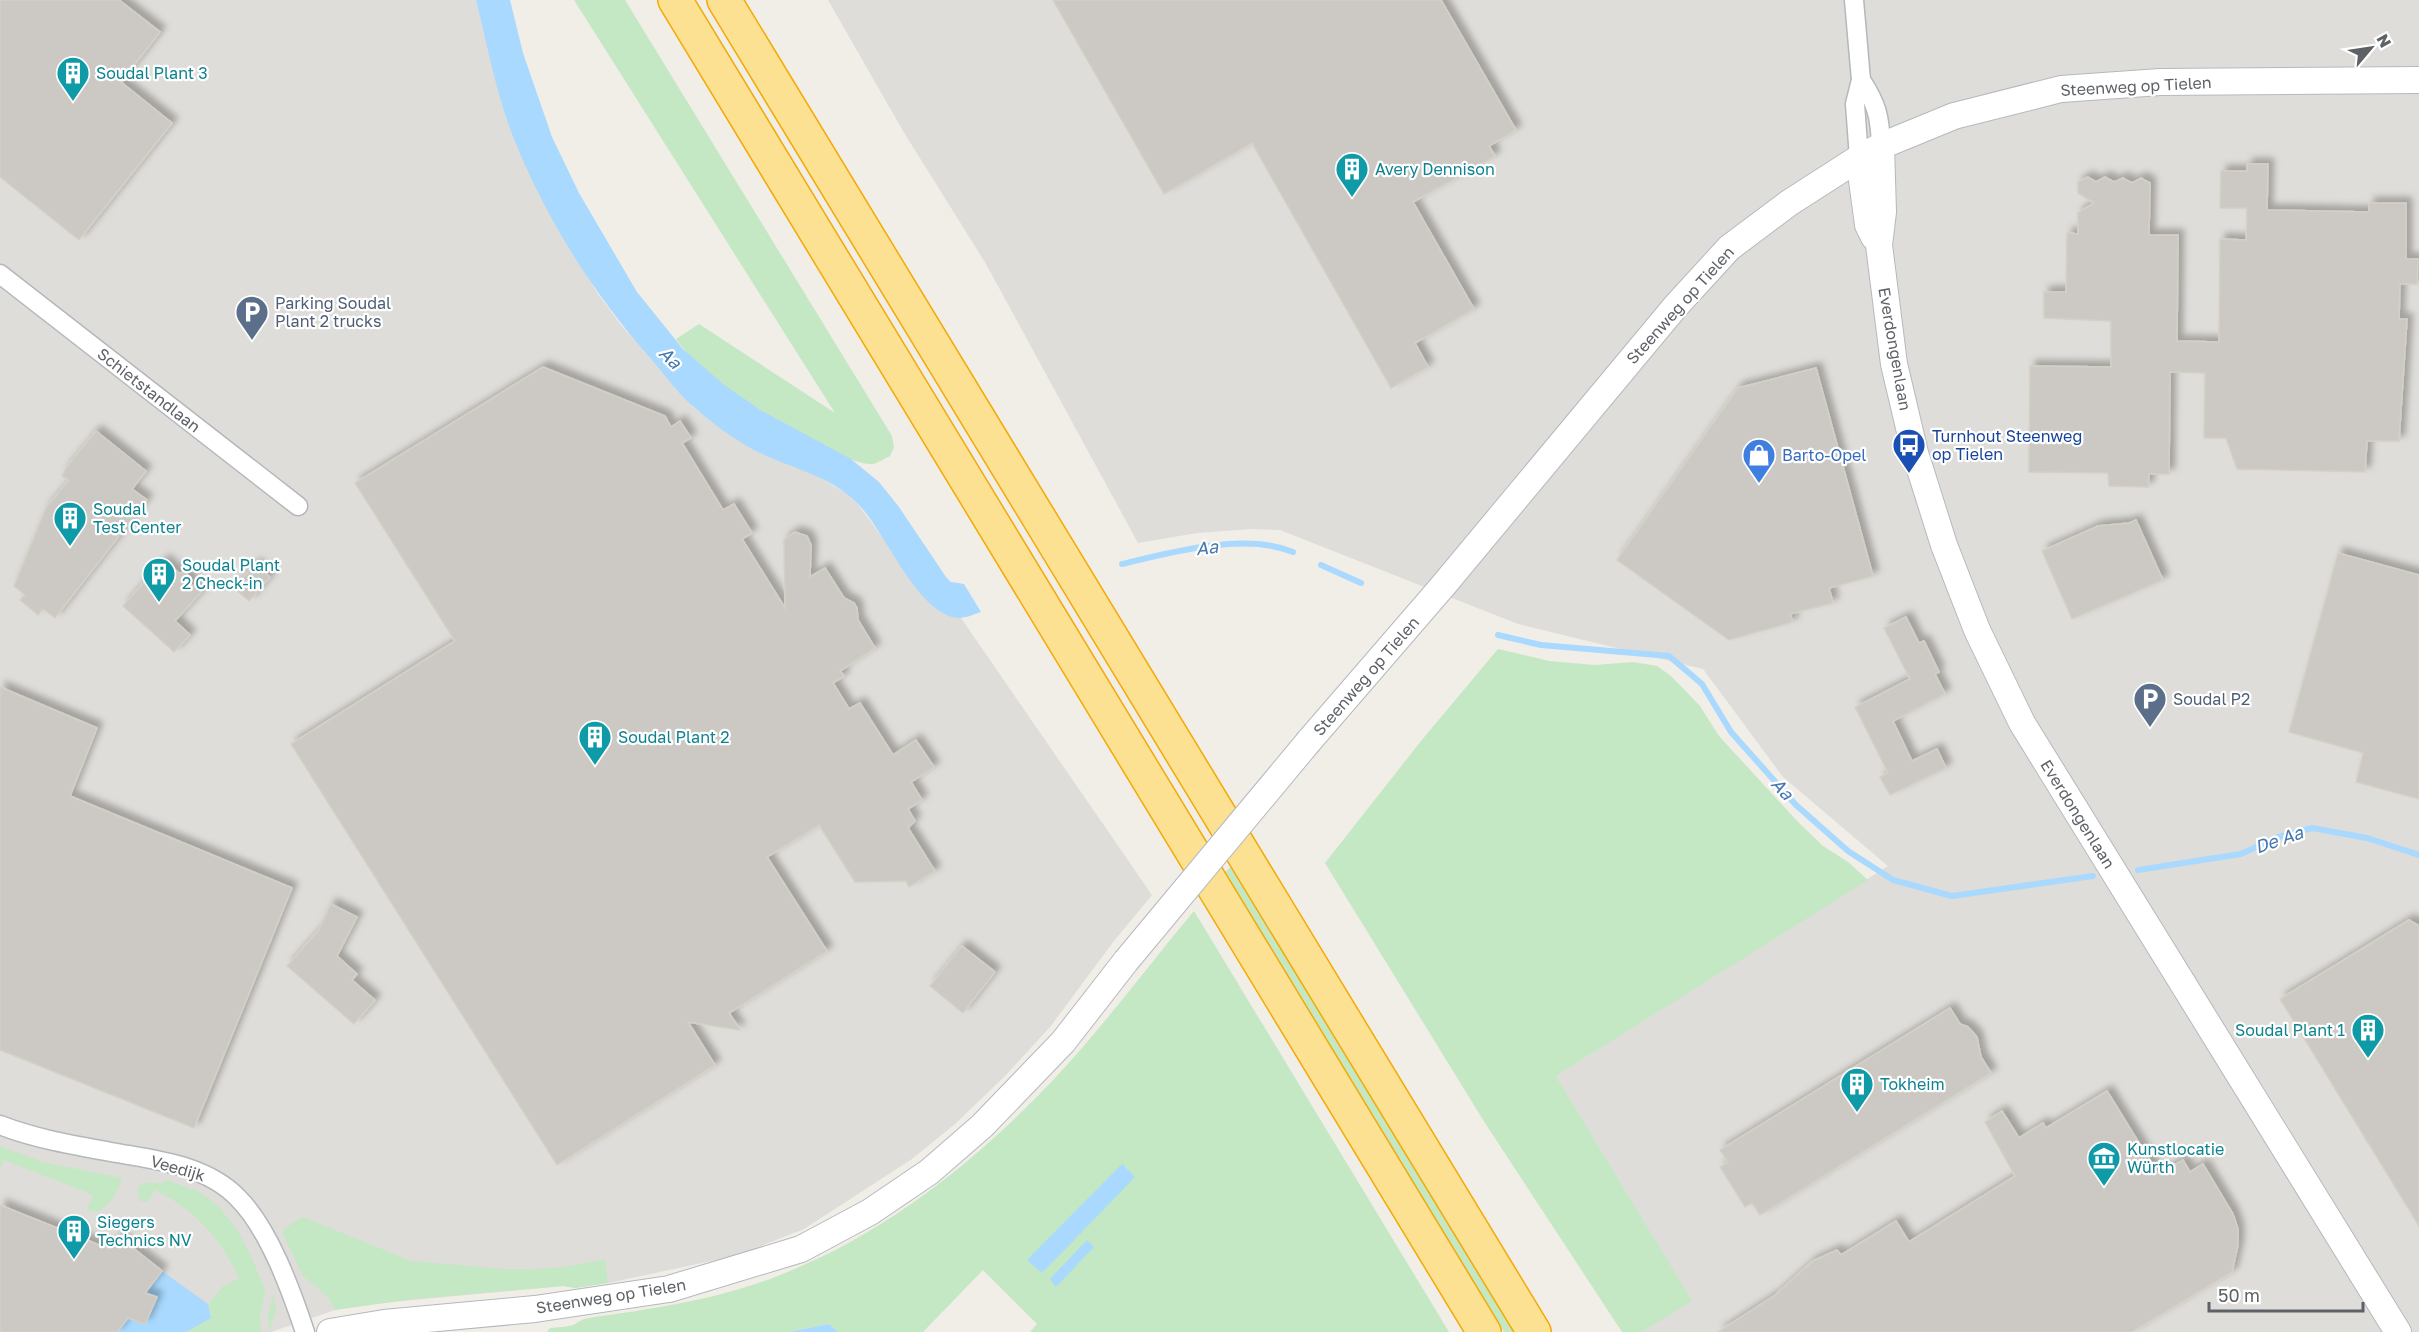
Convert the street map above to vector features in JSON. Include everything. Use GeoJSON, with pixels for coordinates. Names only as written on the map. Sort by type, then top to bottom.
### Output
{"type":"FeatureCollection","features":[{"type":"Feature","properties":{"kind":"highway"},"geometry":{"type":"LineString","coordinates":[[675,0],[1484,1332]]}},
{"type":"Feature","properties":{"kind":"highway"},"geometry":{"type":"LineString","coordinates":[[724,0],[1534,1332]]}},
{"type":"Feature","properties":{"kind":"street"},"geometry":{"type":"LineString","coordinates":[[1854,0],[1861,80],[1855,104],[1859,159]]}},
{"type":"Feature","properties":{"kind":"street"},"geometry":{"type":"LineString","coordinates":[[1861,80],[1880,118],[1881,146]]}},
{"type":"Feature","properties":{"kind":"street","name":"Steenweg op Tielen"},"geometry":{"type":"LineString","coordinates":[[330,1332],[384,1323],[535,1309],[669,1289],[801,1250],[870,1212],[929,1172],[982,1126],[1063,1042],[1126,961],[1310,741],[1442,587],[1675,307],[1729,248],[1789,203],[1859,159],[1881,146],[1954,116],[2061,89],[2160,82],[2419,80]]}},
{"type":"Feature","properties":{"kind":"street","name":"Everdongenlaan"},"geometry":{"type":"LineString","coordinates":[[1881,146],[1883,212],[1879,245],[1894,364],[1915,453],[1944,545],[1977,630],[2022,723],[2398,1332]]}},
{"type":"Feature","properties":{"kind":"street","name":"Everdongenlaan"},"geometry":{"type":"LineString","coordinates":[[1859,159],[1868,225],[1879,245]]}},
{"type":"Feature","properties":{"kind":"street","name":"Schietstandlaan"},"geometry":{"type":"LineString","coordinates":[[0,274],[298,506]]}},
{"type":"Feature","properties":{"kind":"street","name":"Veedijk"},"geometry":{"type":"LineString","coordinates":[[0,1125],[45,1140],[194,1170],[226,1187],[249,1211],[267,1241],[305,1332]]}},
{"type":"Feature","properties":{"kind":"shaded area"},"geometry":{"type":"Polygon","coordinates":[[[0,0],[476,0],[500,95],[557,226],[598,294],[621,325],[694,408],[762,454],[811,472],[857,503],[934,607],[948,615],[961,618],[1152,895],[1114,941],[1050,1027],[1005,1076],[955,1124],[912,1159],[804,1229],[735,1256],[575,1288],[563,1286],[370,1304],[335,1310],[271,1332],[0,1332],[0,0]]]}},
{"type":"Feature","properties":{"kind":"shaded area"},"geometry":{"type":"Polygon","coordinates":[[[828,0],[2419,0],[2419,1332],[1642,1332],[1691,1301],[1556,1076],[1888,866],[1783,777],[1703,669],[1518,624],[1280,530],[1251,529],[1197,533],[1138,543],[986,264],[903,131],[828,0]]]}},
{"type":"Feature","properties":{"kind":"green space"},"geometry":{"type":"Polygon","coordinates":[[[574,0],[625,0],[892,436],[894,447],[890,456],[873,464],[860,462],[796,432],[710,374],[686,352],[676,339],[699,324],[835,413],[574,0]]]}},
{"type":"Feature","properties":{"kind":"green space"},"geometry":{"type":"Polygon","coordinates":[[[1498,649],[1549,661],[1595,665],[1633,662],[1657,666],[1671,676],[1700,706],[1719,736],[1797,821],[1823,846],[1848,862],[1868,880],[1556,1076],[1692,1301],[1642,1332],[1622,1332],[1485,1123],[1325,863],[1421,741],[1498,649]]]}},
{"type":"Feature","properties":{"kind":"green space"},"geometry":{"type":"Polygon","coordinates":[[[1232,866],[1515,1332],[1504,1332],[1225,872],[1232,866]]]}},
{"type":"Feature","properties":{"kind":"green space"},"geometry":{"type":"Polygon","coordinates":[[[1194,911],[1449,1332],[1030,1332],[1037,1324],[983,1270],[923,1332],[838,1332],[829,1324],[789,1332],[547,1332],[550,1328],[573,1325],[587,1318],[684,1303],[753,1285],[815,1260],[890,1218],[926,1194],[960,1167],[1024,1110],[1090,1038],[1194,911]]]}},
{"type":"Feature","properties":{"kind":"green space"},"geometry":{"type":"Polygon","coordinates":[[[0,1146],[43,1162],[122,1178],[110,1202],[97,1212],[87,1210],[93,1195],[4,1160],[0,1169],[0,1146]]]}},
{"type":"Feature","properties":{"kind":"green space"},"geometry":{"type":"Polygon","coordinates":[[[166,1180],[200,1192],[220,1208],[236,1228],[265,1290],[260,1318],[261,1332],[186,1332],[211,1318],[208,1304],[224,1285],[239,1279],[215,1238],[194,1216],[155,1190],[148,1202],[140,1201],[137,1190],[141,1185],[150,1182],[161,1184],[166,1180]]]}},
{"type":"Feature","properties":{"kind":"green space"},"geometry":{"type":"Polygon","coordinates":[[[303,1217],[411,1261],[532,1269],[565,1267],[605,1259],[608,1283],[575,1288],[563,1286],[414,1299],[335,1310],[328,1297],[303,1276],[282,1232],[303,1217]]]}},
{"type":"Feature","properties":{"kind":"green space"},"geometry":{"type":"Polygon","coordinates":[[[273,1294],[276,1311],[269,1332],[268,1316],[273,1294]]]}},
{"type":"Feature","properties":{"kind":"water"},"geometry":{"type":"Polygon","coordinates":[[[476,0],[510,0],[523,53],[552,137],[579,193],[637,292],[683,349],[723,384],[762,411],[851,459],[879,482],[899,507],[946,577],[951,582],[964,584],[981,612],[959,618],[943,613],[929,603],[915,587],[867,515],[846,493],[812,474],[755,451],[720,428],[684,398],[630,335],[574,257],[529,173],[503,109],[476,0]]]}},
{"type":"Feature","properties":{"kind":"water"},"geometry":{"type":"Polygon","coordinates":[[[1122,1164],[1135,1177],[1042,1273],[1027,1260],[1122,1164]]]}},
{"type":"Feature","properties":{"kind":"water"},"geometry":{"type":"Polygon","coordinates":[[[1087,1240],[1094,1247],[1056,1287],[1050,1279],[1087,1240]]]}},
{"type":"Feature","properties":{"kind":"water"},"geometry":{"type":"Polygon","coordinates":[[[162,1271],[208,1304],[211,1318],[186,1332],[117,1332],[162,1271]]]}},
{"type":"Feature","properties":{"kind":"water"},"geometry":{"type":"Polygon","coordinates":[[[829,1324],[838,1332],[789,1332],[829,1324]]]}},
{"type":"Feature","properties":{"kind":"building","name":"Soudal Plant 3"},"geometry":{"type":"Polygon","coordinates":[[[0,0],[119,0],[160,32],[121,82],[172,123],[79,240],[0,177],[0,0]]]}},
{"type":"Feature","properties":{"kind":"building","name":"Avery Dennison"},"geometry":{"type":"Polygon","coordinates":[[[1053,0],[1441,0],[1516,130],[1489,146],[1495,156],[1413,202],[1474,309],[1415,343],[1428,367],[1391,388],[1252,143],[1164,194],[1053,0]]]}},
{"type":"Feature","properties":{"kind":"building"},"geometry":{"type":"Polygon","coordinates":[[[2247,164],[2268,164],[2267,210],[2369,212],[2369,203],[2406,203],[2406,259],[2418,259],[2417,284],[2400,284],[2399,319],[2407,319],[2399,441],[2367,441],[2365,472],[2237,469],[2226,438],[2204,438],[2205,373],[2170,372],[2169,474],[2149,474],[2148,487],[2109,486],[2108,473],[2029,472],[2030,366],[2111,367],[2111,321],[2044,318],[2044,292],[2066,292],[2067,233],[2078,234],[2078,213],[2094,203],[2078,193],[2078,182],[2088,177],[2096,182],[2105,177],[2114,182],[2123,178],[2132,183],[2141,178],[2150,183],[2149,235],[2178,235],[2177,341],[2219,342],[2220,239],[2246,240],[2247,208],[2220,208],[2221,171],[2247,171],[2247,164]]]}},
{"type":"Feature","properties":{"kind":"building","name":"Soudal Plant 2"},"geometry":{"type":"Polygon","coordinates":[[[543,367],[665,416],[671,427],[680,421],[691,438],[682,443],[723,510],[734,504],[752,533],[742,539],[785,608],[784,540],[795,532],[807,536],[811,545],[810,577],[825,568],[844,598],[854,603],[858,620],[875,648],[840,671],[844,676],[833,683],[849,709],[860,703],[893,755],[916,740],[934,767],[911,782],[922,800],[908,809],[915,821],[908,828],[935,871],[909,887],[906,881],[855,882],[819,825],[767,857],[827,951],[729,1013],[740,1030],[688,1022],[715,1065],[557,1165],[291,744],[455,641],[355,483],[543,367]]]}},
{"type":"Feature","properties":{"kind":"building","name":"Barto-Opel"},"geometry":{"type":"Polygon","coordinates":[[[1816,368],[1873,576],[1829,588],[1833,603],[1790,614],[1793,622],[1729,640],[1617,560],[1738,388],[1816,368]]]}},
{"type":"Feature","properties":{"kind":"building","name":"Soudal Test Center"},"geometry":{"type":"Polygon","coordinates":[[[96,431],[146,471],[132,489],[147,500],[55,618],[43,609],[38,615],[20,600],[25,595],[14,586],[46,508],[69,480],[62,476],[66,468],[96,431]]]}},
{"type":"Feature","properties":{"kind":"building"},"geometry":{"type":"Polygon","coordinates":[[[2136,520],[2163,580],[2072,619],[2042,551],[2098,526],[2129,523],[2136,520]]]}},
{"type":"Feature","properties":{"kind":"building"},"geometry":{"type":"Polygon","coordinates":[[[2338,553],[2419,575],[2419,799],[2356,782],[2363,753],[2289,732],[2338,553]]]}},
{"type":"Feature","properties":{"kind":"building","name":"Soudal Plant 2 Check-in"},"geometry":{"type":"Polygon","coordinates":[[[164,560],[179,573],[185,572],[191,578],[191,584],[201,592],[175,621],[190,635],[174,652],[123,606],[164,560]]]}},
{"type":"Feature","properties":{"kind":"building"},"geometry":{"type":"Polygon","coordinates":[[[255,564],[270,577],[249,601],[234,588],[255,564]]]}},
{"type":"Feature","properties":{"kind":"building"},"geometry":{"type":"Polygon","coordinates":[[[1906,617],[1919,643],[1924,641],[1939,672],[1935,674],[1945,694],[1893,721],[1912,761],[1937,749],[1946,768],[1890,795],[1880,777],[1888,773],[1855,707],[1910,679],[1884,628],[1906,617]]]}},
{"type":"Feature","properties":{"kind":"building"},"geometry":{"type":"Polygon","coordinates":[[[0,687],[97,728],[70,796],[292,888],[194,1128],[0,1050],[0,687]]]}},
{"type":"Feature","properties":{"kind":"building"},"geometry":{"type":"Polygon","coordinates":[[[331,904],[357,917],[337,956],[357,974],[352,980],[375,1000],[354,1024],[287,966],[318,931],[331,904]]]}},
{"type":"Feature","properties":{"kind":"building","name":"Soudal Plant 1"},"geometry":{"type":"Polygon","coordinates":[[[2409,920],[2419,926],[2419,1226],[2280,999],[2409,920]]]}},
{"type":"Feature","properties":{"kind":"building"},"geometry":{"type":"Polygon","coordinates":[[[962,946],[995,972],[963,1013],[930,986],[962,946]]]}},
{"type":"Feature","properties":{"kind":"building","name":"Tokheim"},"geometry":{"type":"Polygon","coordinates":[[[1950,1008],[1960,1024],[1968,1027],[1977,1037],[1981,1057],[1991,1073],[1760,1215],[1752,1203],[1745,1207],[1720,1167],[1728,1162],[1720,1150],[1950,1008]]]}},
{"type":"Feature","properties":{"kind":"building"},"geometry":{"type":"Polygon","coordinates":[[[2107,1091],[2158,1174],[2183,1160],[2190,1172],[2203,1164],[2233,1214],[2238,1229],[2238,1245],[2232,1272],[2132,1332],[1718,1332],[1774,1296],[1813,1261],[1837,1250],[1841,1255],[1896,1221],[1909,1242],[2015,1176],[1985,1122],[2002,1111],[2019,1138],[2043,1123],[2046,1128],[2107,1091]]]}},
{"type":"Feature","properties":{"kind":"building","name":"Siegers Technics NV"},"geometry":{"type":"Polygon","coordinates":[[[0,1205],[109,1249],[119,1237],[162,1271],[145,1293],[157,1297],[145,1324],[128,1318],[117,1332],[0,1332],[0,1205]]]}},
{"type":"Feature","properties":{"kind":"waterway","name":"Aa"},"geometry":{"type":"LineString","coordinates":[[1122,564],[1163,554],[1231,544],[1274,546],[1293,552]]}},
{"type":"Feature","properties":{"kind":"waterway","name":"Aa"},"geometry":{"type":"LineString","coordinates":[[1321,565],[1361,583]]}},
{"type":"Feature","properties":{"kind":"waterway","name":"Aa"},"geometry":{"type":"LineString","coordinates":[[1498,635],[1541,645],[1669,656],[1702,684],[1731,732],[1796,805],[1848,851],[1893,880],[1952,896],[2093,876]]}},
{"type":"Feature","properties":{"kind":"waterway","name":"De Aa"},"geometry":{"type":"LineString","coordinates":[[2138,870],[2241,854],[2278,837],[2312,828],[2367,838],[2419,855]]}},
{"type":"Feature","properties":{"kind":"place","name":"Soudal Plant 3"},"geometry":{"type":"Point","coordinates":[73,102]}},
{"type":"Feature","properties":{"kind":"place","name":"Avery Dennison"},"geometry":{"type":"Point","coordinates":[1352,198]}},
{"type":"Feature","properties":{"kind":"place","name":"Parking Soudal Plant 2 trucks"},"geometry":{"type":"Point","coordinates":[252,341]}},
{"type":"Feature","properties":{"kind":"place","name":"Turnhout Steenweg op Tielen"},"geometry":{"type":"Point","coordinates":[1909,474]}},
{"type":"Feature","properties":{"kind":"place","name":"Barto-Opel"},"geometry":{"type":"Point","coordinates":[1759,484]}},
{"type":"Feature","properties":{"kind":"place","name":"Soudal Test Center"},"geometry":{"type":"Point","coordinates":[70,547]}},
{"type":"Feature","properties":{"kind":"place","name":"Soudal Plant 2 Check-in"},"geometry":{"type":"Point","coordinates":[159,603]}},
{"type":"Feature","properties":{"kind":"place","name":"Soudal P2"},"geometry":{"type":"Point","coordinates":[2150,728]}},
{"type":"Feature","properties":{"kind":"place","name":"Soudal Plant 2"},"geometry":{"type":"Point","coordinates":[595,766]}},
{"type":"Feature","properties":{"kind":"place","name":"Soudal Plant 1"},"geometry":{"type":"Point","coordinates":[2368,1059]}},
{"type":"Feature","properties":{"kind":"place","name":"Tokheim"},"geometry":{"type":"Point","coordinates":[1857,1113]}},
{"type":"Feature","properties":{"kind":"place","name":"Kunstlocatie Würth"},"geometry":{"type":"Point","coordinates":[2104,1187]}},
{"type":"Feature","properties":{"kind":"place","name":"Siegers Technics NV"},"geometry":{"type":"Point","coordinates":[74,1260]}}]}
